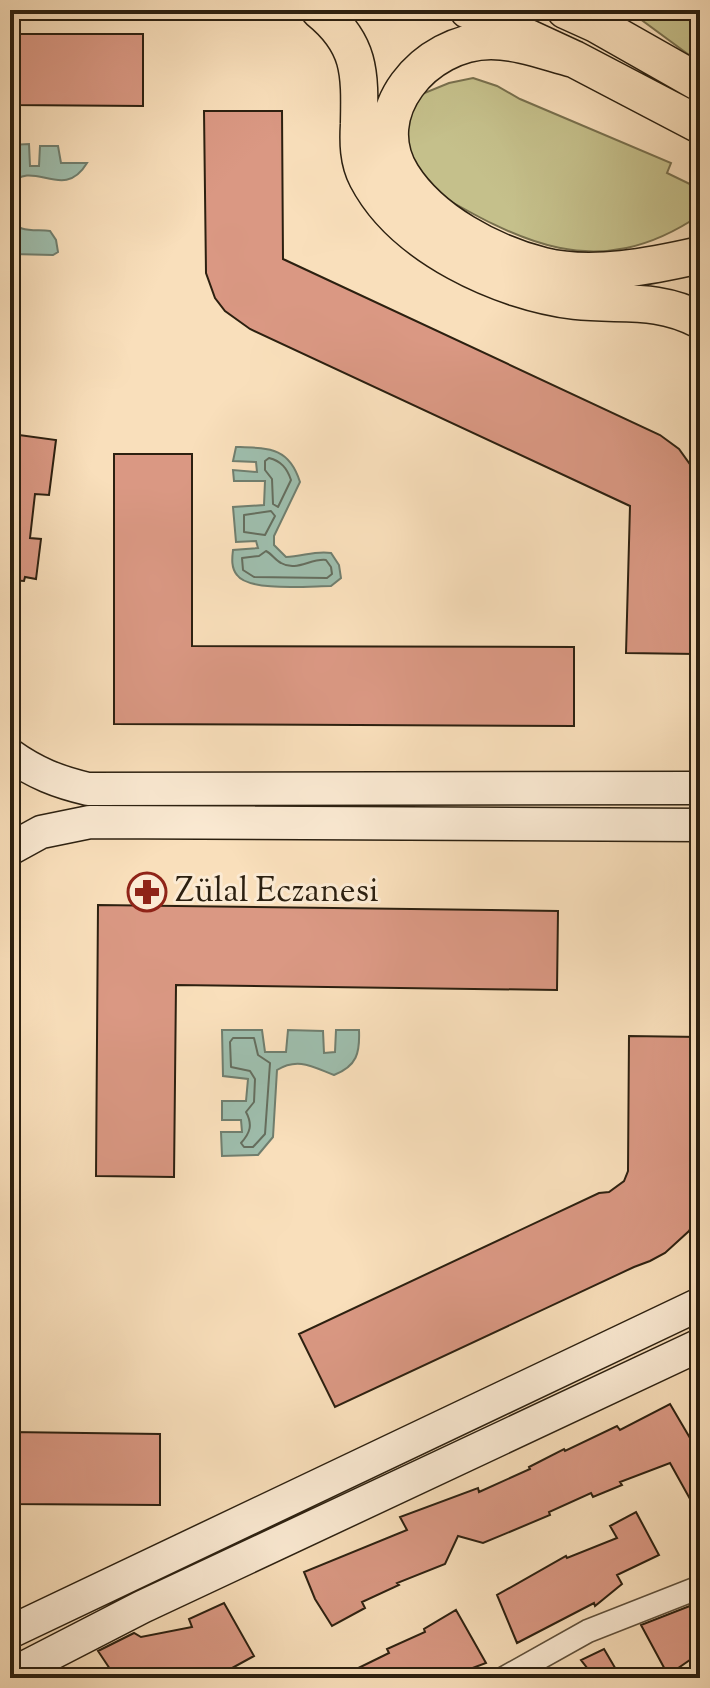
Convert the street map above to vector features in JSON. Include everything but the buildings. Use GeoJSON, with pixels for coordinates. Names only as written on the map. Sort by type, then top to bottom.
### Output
{"type":"FeatureCollection","features":[{"type":"Feature","properties":{"kind":"main road"},"geometry":{"type":"LineString","coordinates":[[319,10],[335,23],[352,47],[358,73],[358,148],[366,176],[400,222],[454,259],[482,275],[512,286],[575,301],[668,306],[700,320]]}},
{"type":"Feature","properties":{"kind":"main road"},"geometry":{"type":"LineString","coordinates":[[468,10],[574,59],[700,125]]}},
{"type":"Feature","properties":{"kind":"main road"},"geometry":{"type":"LineString","coordinates":[[579,15],[700,83]]}},
{"type":"Feature","properties":{"kind":"main road"},"geometry":{"type":"LineString","coordinates":[[574,59],[491,41],[467,44],[431,60],[414,74],[395,109],[391,142],[401,174],[436,212],[464,232],[517,257],[545,266],[569,269],[625,267],[700,255]]}},
{"type":"Feature","properties":{"kind":"main road"},"geometry":{"type":"LineString","coordinates":[[10,755],[31,770],[59,783],[88,789],[693,787]]}},
{"type":"Feature","properties":{"kind":"main road"},"geometry":{"type":"LineString","coordinates":[[564,789],[566,825]]}},
{"type":"Feature","properties":{"kind":"main road"},"geometry":{"type":"LineString","coordinates":[[10,849],[41,832],[90,822],[694,827]]}},
{"type":"Feature","properties":{"kind":"main road"},"geometry":{"type":"LineString","coordinates":[[10,1632],[700,1304]]}},
{"type":"Feature","properties":{"kind":"main road"},"geometry":{"type":"LineString","coordinates":[[28,1673],[142,1607],[700,1345]]}},
{"type":"Feature","properties":{"kind":"street"},"geometry":{"type":"LineString","coordinates":[[504,1678],[588,1631],[700,1587]]}},
{"type":"Feature","properties":{"kind":"shaded area"},"geometry":{"type":"Polygon","coordinates":[[[628,10],[700,10],[700,63],[628,10]]]}},
{"type":"Feature","properties":{"kind":"shaded area"},"geometry":{"type":"Polygon","coordinates":[[[473,78],[671,163],[667,173],[700,189],[700,215],[661,237],[624,248],[588,251],[554,247],[486,221],[415,181],[402,137],[409,116],[422,94],[449,83],[473,78]]]}},
{"type":"Feature","properties":{"kind":"water"},"geometry":{"type":"Polygon","coordinates":[[[29,144],[30,166],[39,166],[40,146],[58,146],[61,163],[87,163],[78,174],[68,179],[28,175],[10,185],[10,145],[29,144]]]}},
{"type":"Feature","properties":{"kind":"water"},"geometry":{"type":"Polygon","coordinates":[[[10,217],[22,228],[50,231],[56,240],[58,252],[53,255],[13,254],[10,217]]]}},
{"type":"Feature","properties":{"kind":"water"},"geometry":{"type":"Polygon","coordinates":[[[236,447],[268,449],[290,462],[300,482],[274,536],[274,545],[286,557],[331,553],[339,565],[341,578],[331,586],[266,586],[237,575],[232,563],[233,550],[258,548],[256,541],[236,542],[233,507],[264,505],[265,481],[234,481],[233,470],[257,472],[256,462],[233,461],[236,447]]]}},
{"type":"Feature","properties":{"kind":"water"},"geometry":{"type":"Polygon","coordinates":[[[222,1030],[262,1030],[265,1052],[286,1052],[288,1030],[323,1031],[324,1053],[335,1052],[336,1030],[359,1030],[359,1045],[352,1063],[334,1075],[299,1064],[277,1070],[273,1137],[258,1155],[222,1156],[221,1132],[242,1132],[241,1120],[222,1120],[222,1101],[246,1101],[248,1079],[223,1076],[222,1030]]]}},
{"type":"Feature","properties":{"kind":"place","name":"Zülal Eczanesi"},"geometry":{"type":"Point","coordinates":[147,892]}}]}
